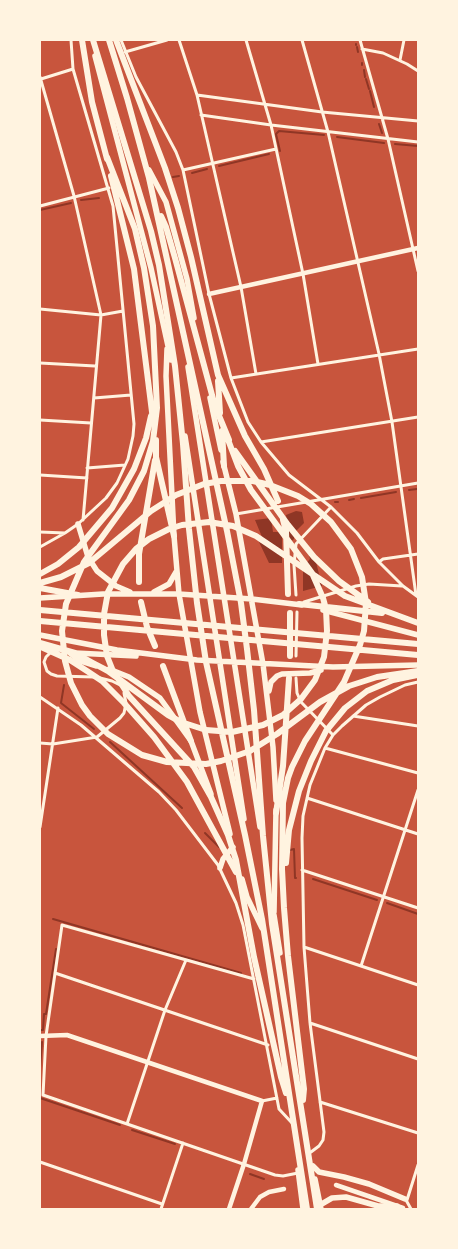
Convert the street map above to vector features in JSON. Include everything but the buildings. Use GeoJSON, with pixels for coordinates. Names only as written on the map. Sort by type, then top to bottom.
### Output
{"type":"FeatureCollection","features":[{"type":"Feature","properties":{"kind":"highway"},"geometry":{"type":"LineString","coordinates":[[82,40],[92,102],[134,269],[156,442],[156,457],[139,554],[138,582]]}},
{"type":"Feature","properties":{"kind":"highway"},"geometry":{"type":"LineString","coordinates":[[92,40],[132,192],[167,337],[189,461],[225,703],[262,929],[292,1123],[303,1209]]}},
{"type":"Feature","properties":{"kind":"highway"},"geometry":{"type":"LineString","coordinates":[[92,40],[151,231],[159,265],[175,366],[184,444],[189,529],[206,662],[246,835],[262,919],[307,1209]]}},
{"type":"Feature","properties":{"kind":"highway"},"geometry":{"type":"LineString","coordinates":[[109,40],[142,157],[187,359],[319,1208]]}},
{"type":"Feature","properties":{"kind":"highway"},"geometry":{"type":"LineString","coordinates":[[109,40],[130,107],[155,203],[241,603],[254,710],[263,836],[272,924],[319,1208]]}},
{"type":"Feature","properties":{"kind":"highway"},"geometry":{"type":"LineString","coordinates":[[116,40],[166,168],[191,256],[218,375],[224,466]]}},
{"type":"Feature","properties":{"kind":"highway"},"geometry":{"type":"LineString","coordinates":[[107,157],[135,229],[153,326],[156,375],[156,425],[144,471],[129,500],[84,562],[70,591],[63,618],[63,646],[68,672],[82,705],[99,726],[118,742],[142,755],[174,763],[206,764],[222,761],[250,751],[320,702],[349,686],[377,677],[418,670]]}},
{"type":"Feature","properties":{"kind":"highway"},"geometry":{"type":"LineString","coordinates":[[142,157],[166,202],[187,279],[197,340],[236,514],[248,599],[263,664],[273,747],[276,812],[274,912]]}},
{"type":"Feature","properties":{"kind":"highway"},"geometry":{"type":"LineString","coordinates":[[40,646],[74,653],[93,663],[181,722],[206,730],[232,732],[263,725],[282,715],[301,699],[315,680],[324,657],[327,620],[323,598],[305,562],[251,490],[238,466],[210,390],[166,228],[155,203]]}},
{"type":"Feature","properties":{"kind":"highway"},"geometry":{"type":"LineString","coordinates":[[167,337],[166,376],[174,536],[189,659],[233,847],[247,897],[262,929]]}},
{"type":"Feature","properties":{"kind":"highway"},"geometry":{"type":"LineString","coordinates":[[40,574],[58,564],[79,547],[102,521],[121,495],[146,438],[153,407],[156,375]]}},
{"type":"Feature","properties":{"kind":"highway"},"geometry":{"type":"LineString","coordinates":[[218,375],[245,436],[264,469],[278,501]]}},
{"type":"Feature","properties":{"kind":"highway"},"geometry":{"type":"LineString","coordinates":[[227,437],[274,505],[314,557],[351,591],[382,611]]}},
{"type":"Feature","properties":{"kind":"highway"},"geometry":{"type":"LineString","coordinates":[[156,457],[174,536]]}},
{"type":"Feature","properties":{"kind":"highway"},"geometry":{"type":"LineString","coordinates":[[40,583],[61,577],[88,563],[151,511],[176,495],[204,484],[221,481],[253,481],[285,490],[311,504],[331,522],[351,549],[362,577],[366,603],[364,631],[356,658],[344,682],[306,742],[288,778],[282,817],[284,908],[304,1089],[302,1110]]}},
{"type":"Feature","properties":{"kind":"highway"},"geometry":{"type":"LineString","coordinates":[[281,512],[286,531],[288,594]]}},
{"type":"Feature","properties":{"kind":"highway"},"geometry":{"type":"LineString","coordinates":[[291,1107],[280,1077],[236,860],[228,835],[212,797],[194,767],[129,696],[113,671],[108,656],[103,622],[108,592],[117,574],[136,549],[160,533],[182,525],[198,522],[220,523],[233,526],[268,542],[337,591],[358,602],[418,623]]}},
{"type":"Feature","properties":{"kind":"highway"},"geometry":{"type":"LineString","coordinates":[[78,524],[88,557],[97,571],[116,586],[132,593]]}},
{"type":"Feature","properties":{"kind":"highway"},"geometry":{"type":"LineString","coordinates":[[149,593],[169,584],[177,570]]}},
{"type":"Feature","properties":{"kind":"highway"},"geometry":{"type":"LineString","coordinates":[[40,588],[78,595]]}},
{"type":"Feature","properties":{"kind":"highway"},"geometry":{"type":"LineString","coordinates":[[40,598],[132,593],[182,594],[299,604],[418,618]]}},
{"type":"Feature","properties":{"kind":"highway"},"geometry":{"type":"LineString","coordinates":[[141,602],[154,646]]}},
{"type":"Feature","properties":{"kind":"highway"},"geometry":{"type":"LineString","coordinates":[[299,604],[418,635]]}},
{"type":"Feature","properties":{"kind":"highway"},"geometry":{"type":"LineString","coordinates":[[40,610],[418,644]]}},
{"type":"Feature","properties":{"kind":"highway"},"geometry":{"type":"LineString","coordinates":[[293,613],[293,656]]}},
{"type":"Feature","properties":{"kind":"highway"},"geometry":{"type":"LineString","coordinates":[[40,621],[418,655]]}},
{"type":"Feature","properties":{"kind":"highway"},"geometry":{"type":"LineString","coordinates":[[40,635],[168,658]]}},
{"type":"Feature","properties":{"kind":"highway"},"geometry":{"type":"LineString","coordinates":[[40,646],[52,651],[70,653],[263,664],[418,670]]}},
{"type":"Feature","properties":{"kind":"highway"},"geometry":{"type":"LineString","coordinates":[[40,646],[63,657],[102,681],[124,703],[154,738],[187,782],[238,876]]}},
{"type":"Feature","properties":{"kind":"highway"},"geometry":{"type":"LineString","coordinates":[[70,653],[80,661],[120,672],[150,690],[160,698],[191,741]]}},
{"type":"Feature","properties":{"kind":"highway"},"geometry":{"type":"LineString","coordinates":[[163,666],[217,807],[229,832]]}},
{"type":"Feature","properties":{"kind":"highway"},"geometry":{"type":"LineString","coordinates":[[268,701],[269,688],[273,679],[277,676],[282,674],[310,673],[333,667]]}},
{"type":"Feature","properties":{"kind":"highway"},"geometry":{"type":"LineString","coordinates":[[284,908],[287,846],[291,823],[304,775],[326,731],[345,708],[367,691],[418,670]]}},
{"type":"Feature","properties":{"kind":"highway"},"geometry":{"type":"LineString","coordinates":[[276,812],[292,678]]}},
{"type":"Feature","properties":{"kind":"highway"},"geometry":{"type":"LineString","coordinates":[[220,868],[223,858],[233,847]]}},
{"type":"Feature","properties":{"kind":"highway"},"geometry":{"type":"LineString","coordinates":[[313,1166],[319,1172],[369,1184],[406,1200]]}},
{"type":"Feature","properties":{"kind":"highway"},"geometry":{"type":"LineString","coordinates":[[319,1208],[332,1198],[346,1197],[378,1206],[402,1208]]}},
{"type":"Feature","properties":{"kind":"street"},"geometry":{"type":"LineString","coordinates":[[40,547],[78,524],[106,498],[117,483],[132,448],[134,436],[116,227],[109,188],[72,69],[71,40]]}},
{"type":"Feature","properties":{"kind":"street"},"geometry":{"type":"LineString","coordinates":[[121,40],[136,77],[176,152],[183,170],[210,294],[231,378],[248,422],[261,442],[289,475],[331,507],[357,533],[379,562],[403,586],[417,596]]}},
{"type":"Feature","properties":{"kind":"street"},"geometry":{"type":"LineString","coordinates":[[125,52],[167,40]]}},
{"type":"Feature","properties":{"kind":"street"},"geometry":{"type":"LineString","coordinates":[[179,40],[202,115],[241,287],[256,374]]}},
{"type":"Feature","properties":{"kind":"street"},"geometry":{"type":"LineString","coordinates":[[246,40],[271,125],[304,274],[318,364]]}},
{"type":"Feature","properties":{"kind":"street"},"geometry":{"type":"LineString","coordinates":[[302,40],[328,132],[379,354],[392,422],[417,596]]}},
{"type":"Feature","properties":{"kind":"street"},"geometry":{"type":"LineString","coordinates":[[360,40],[416,248],[418,270]]}},
{"type":"Feature","properties":{"kind":"street"},"geometry":{"type":"LineString","coordinates":[[400,60],[404,40]]}},
{"type":"Feature","properties":{"kind":"street"},"geometry":{"type":"LineString","coordinates":[[362,49],[383,52],[418,71]]}},
{"type":"Feature","properties":{"kind":"street"},"geometry":{"type":"LineString","coordinates":[[72,69],[40,78],[74,196],[101,315],[83,520]]}},
{"type":"Feature","properties":{"kind":"street"},"geometry":{"type":"LineString","coordinates":[[197,95],[322,112],[418,121]]}},
{"type":"Feature","properties":{"kind":"street"},"geometry":{"type":"LineString","coordinates":[[202,115],[418,142]]}},
{"type":"Feature","properties":{"kind":"street"},"geometry":{"type":"LineString","coordinates":[[183,170],[276,149]]}},
{"type":"Feature","properties":{"kind":"street"},"geometry":{"type":"LineString","coordinates":[[40,206],[109,188]]}},
{"type":"Feature","properties":{"kind":"street"},"geometry":{"type":"LineString","coordinates":[[210,294],[416,248]]}},
{"type":"Feature","properties":{"kind":"street"},"geometry":{"type":"LineString","coordinates":[[40,309],[101,315],[123,311]]}},
{"type":"Feature","properties":{"kind":"street"},"geometry":{"type":"LineString","coordinates":[[231,378],[418,349]]}},
{"type":"Feature","properties":{"kind":"street"},"geometry":{"type":"LineString","coordinates":[[40,363],[96,366]]}},
{"type":"Feature","properties":{"kind":"street"},"geometry":{"type":"LineString","coordinates":[[94,398],[131,395]]}},
{"type":"Feature","properties":{"kind":"street"},"geometry":{"type":"LineString","coordinates":[[261,442],[418,417]]}},
{"type":"Feature","properties":{"kind":"street"},"geometry":{"type":"LineString","coordinates":[[40,420],[91,424]]}},
{"type":"Feature","properties":{"kind":"street"},"geometry":{"type":"LineString","coordinates":[[87,468],[125,465]]}},
{"type":"Feature","properties":{"kind":"street"},"geometry":{"type":"LineString","coordinates":[[40,475],[87,478]]}},
{"type":"Feature","properties":{"kind":"street"},"geometry":{"type":"LineString","coordinates":[[236,514],[418,483]]}},
{"type":"Feature","properties":{"kind":"street"},"geometry":{"type":"LineString","coordinates":[[296,595],[294,565],[296,544],[331,507]]}},
{"type":"Feature","properties":{"kind":"street"},"geometry":{"type":"LineString","coordinates":[[40,532],[65,533]]}},
{"type":"Feature","properties":{"kind":"street"},"geometry":{"type":"LineString","coordinates":[[379,562],[383,559],[418,554]]}},
{"type":"Feature","properties":{"kind":"street"},"geometry":{"type":"LineString","coordinates":[[299,604],[356,586],[370,584],[403,586]]}},
{"type":"Feature","properties":{"kind":"street"},"geometry":{"type":"LineString","coordinates":[[40,743],[53,744],[97,737],[120,718],[124,713],[126,702],[123,690],[117,683],[94,677],[57,676],[51,674],[47,671],[44,658],[52,651]]}},
{"type":"Feature","properties":{"kind":"street"},"geometry":{"type":"LineString","coordinates":[[405,685],[418,670]]}},
{"type":"Feature","properties":{"kind":"street"},"geometry":{"type":"LineString","coordinates":[[292,678],[301,702],[333,735]]}},
{"type":"Feature","properties":{"kind":"street"},"geometry":{"type":"LineString","coordinates":[[311,1152],[323,1140],[324,1132],[310,1023],[304,947],[302,870],[303,824],[307,798],[316,766],[333,735],[353,716],[380,697],[405,685],[418,682]]}},
{"type":"Feature","properties":{"kind":"street"},"geometry":{"type":"LineString","coordinates":[[40,697],[97,737],[159,792],[176,810],[220,868],[236,904],[254,979],[280,1111],[292,1123]]}},
{"type":"Feature","properties":{"kind":"street"},"geometry":{"type":"LineString","coordinates":[[40,827],[58,708]]}},
{"type":"Feature","properties":{"kind":"street"},"geometry":{"type":"LineString","coordinates":[[353,716],[418,726]]}},
{"type":"Feature","properties":{"kind":"street"},"geometry":{"type":"LineString","coordinates":[[325,748],[418,773]]}},
{"type":"Feature","properties":{"kind":"street"},"geometry":{"type":"LineString","coordinates":[[361,966],[418,790]]}},
{"type":"Feature","properties":{"kind":"street"},"geometry":{"type":"LineString","coordinates":[[40,796],[45,796]]}},
{"type":"Feature","properties":{"kind":"street"},"geometry":{"type":"LineString","coordinates":[[307,798],[418,834]]}},
{"type":"Feature","properties":{"kind":"street"},"geometry":{"type":"LineString","coordinates":[[302,870],[418,908]]}},
{"type":"Feature","properties":{"kind":"street"},"geometry":{"type":"LineString","coordinates":[[254,979],[62,925],[46,1036],[43,1094],[279,1176],[298,1173]]}},
{"type":"Feature","properties":{"kind":"street"},"geometry":{"type":"LineString","coordinates":[[304,947],[418,984]]}},
{"type":"Feature","properties":{"kind":"street"},"geometry":{"type":"LineString","coordinates":[[127,1124],[165,1010],[186,960]]}},
{"type":"Feature","properties":{"kind":"street"},"geometry":{"type":"LineString","coordinates":[[55,973],[268,1045]]}},
{"type":"Feature","properties":{"kind":"street"},"geometry":{"type":"LineString","coordinates":[[310,1023],[418,1059]]}},
{"type":"Feature","properties":{"kind":"street"},"geometry":{"type":"LineString","coordinates":[[40,1036],[67,1035],[262,1101],[277,1098]]}},
{"type":"Feature","properties":{"kind":"street"},"geometry":{"type":"LineString","coordinates":[[229,1209],[262,1101]]}},
{"type":"Feature","properties":{"kind":"street"},"geometry":{"type":"LineString","coordinates":[[320,1102],[418,1134]]}},
{"type":"Feature","properties":{"kind":"street"},"geometry":{"type":"LineString","coordinates":[[160,1209],[183,1143]]}},
{"type":"Feature","properties":{"kind":"street"},"geometry":{"type":"LineString","coordinates":[[40,1162],[162,1204]]}},
{"type":"Feature","properties":{"kind":"street"},"geometry":{"type":"LineString","coordinates":[[411,1209],[406,1200],[418,1165]]}},
{"type":"Feature","properties":{"kind":"street"},"geometry":{"type":"LineString","coordinates":[[336,1185],[402,1208]]}},
{"type":"Feature","properties":{"kind":"street"},"geometry":{"type":"LineString","coordinates":[[251,1209],[260,1197],[269,1192],[284,1189]]}},
{"type":"Feature","properties":{"kind":"shaded area"},"geometry":{"type":"Polygon","coordinates":[[[296,511],[302,512],[304,523],[294,533],[294,539],[290,542],[286,515],[296,511]]]}},
{"type":"Feature","properties":{"kind":"shaded area"},"geometry":{"type":"Polygon","coordinates":[[[271,518],[273,532],[282,532],[282,563],[269,563],[259,542],[265,544],[255,520],[271,518]]]}},
{"type":"Feature","properties":{"kind":"shaded area"},"geometry":{"type":"Polygon","coordinates":[[[314,554],[322,586],[303,591],[303,567],[310,559],[309,555],[314,554]]]}},
{"type":"Feature","properties":{"kind":"waterway"},"geometry":{"type":"LineString","coordinates":[[357,47],[358,52]]}},
{"type":"Feature","properties":{"kind":"waterway"},"geometry":{"type":"LineString","coordinates":[[364,70],[365,77]]}},
{"type":"Feature","properties":{"kind":"waterway"},"geometry":{"type":"LineString","coordinates":[[366,79],[369,89]]}},
{"type":"Feature","properties":{"kind":"waterway"},"geometry":{"type":"LineString","coordinates":[[370,91],[374,107]]}},
{"type":"Feature","properties":{"kind":"waterway"},"geometry":{"type":"LineString","coordinates":[[379,124],[382,133]]}},
{"type":"Feature","properties":{"kind":"waterway"},"geometry":{"type":"LineString","coordinates":[[280,151],[276,134],[279,131],[324,135]]}},
{"type":"Feature","properties":{"kind":"waterway"},"geometry":{"type":"LineString","coordinates":[[337,137],[384,143]]}},
{"type":"Feature","properties":{"kind":"waterway"},"geometry":{"type":"LineString","coordinates":[[395,144],[418,146]]}},
{"type":"Feature","properties":{"kind":"waterway"},"geometry":{"type":"LineString","coordinates":[[219,166],[269,154]]}},
{"type":"Feature","properties":{"kind":"waterway"},"geometry":{"type":"LineString","coordinates":[[192,173],[207,169]]}},
{"type":"Feature","properties":{"kind":"waterway"},"geometry":{"type":"LineString","coordinates":[[173,177],[179,176]]}},
{"type":"Feature","properties":{"kind":"waterway"},"geometry":{"type":"LineString","coordinates":[[81,200],[99,198]]}},
{"type":"Feature","properties":{"kind":"waterway"},"geometry":{"type":"LineString","coordinates":[[40,210],[71,203]]}},
{"type":"Feature","properties":{"kind":"waterway"},"geometry":{"type":"LineString","coordinates":[[409,490],[417,489]]}},
{"type":"Feature","properties":{"kind":"waterway"},"geometry":{"type":"LineString","coordinates":[[361,498],[396,492]]}},
{"type":"Feature","properties":{"kind":"waterway"},"geometry":{"type":"LineString","coordinates":[[349,500],[354,499]]}},
{"type":"Feature","properties":{"kind":"waterway"},"geometry":{"type":"LineString","coordinates":[[64,685],[61,703],[94,729]]}},
{"type":"Feature","properties":{"kind":"waterway"},"geometry":{"type":"LineString","coordinates":[[110,742],[182,808]]}},
{"type":"Feature","properties":{"kind":"waterway"},"geometry":{"type":"LineString","coordinates":[[205,833],[219,847]]}},
{"type":"Feature","properties":{"kind":"waterway"},"geometry":{"type":"LineString","coordinates":[[290,850],[294,849],[296,878]]}},
{"type":"Feature","properties":{"kind":"waterway"},"geometry":{"type":"LineString","coordinates":[[313,879],[377,900]]}},
{"type":"Feature","properties":{"kind":"waterway"},"geometry":{"type":"LineString","coordinates":[[387,903],[418,914]]}},
{"type":"Feature","properties":{"kind":"waterway"},"geometry":{"type":"LineString","coordinates":[[53,919],[241,973]]}},
{"type":"Feature","properties":{"kind":"waterway"},"geometry":{"type":"LineString","coordinates":[[40,1030],[43,1030],[44,1014],[46,1014],[56,949]]}},
{"type":"Feature","properties":{"kind":"waterway"},"geometry":{"type":"LineString","coordinates":[[40,1068],[42,1042]]}},
{"type":"Feature","properties":{"kind":"waterway"},"geometry":{"type":"LineString","coordinates":[[40,1098],[120,1125]]}},
{"type":"Feature","properties":{"kind":"waterway"},"geometry":{"type":"LineString","coordinates":[[132,1130],[175,1144]]}},
{"type":"Feature","properties":{"kind":"waterway"},"geometry":{"type":"LineString","coordinates":[[250,1174],[264,1179]]}}]}
